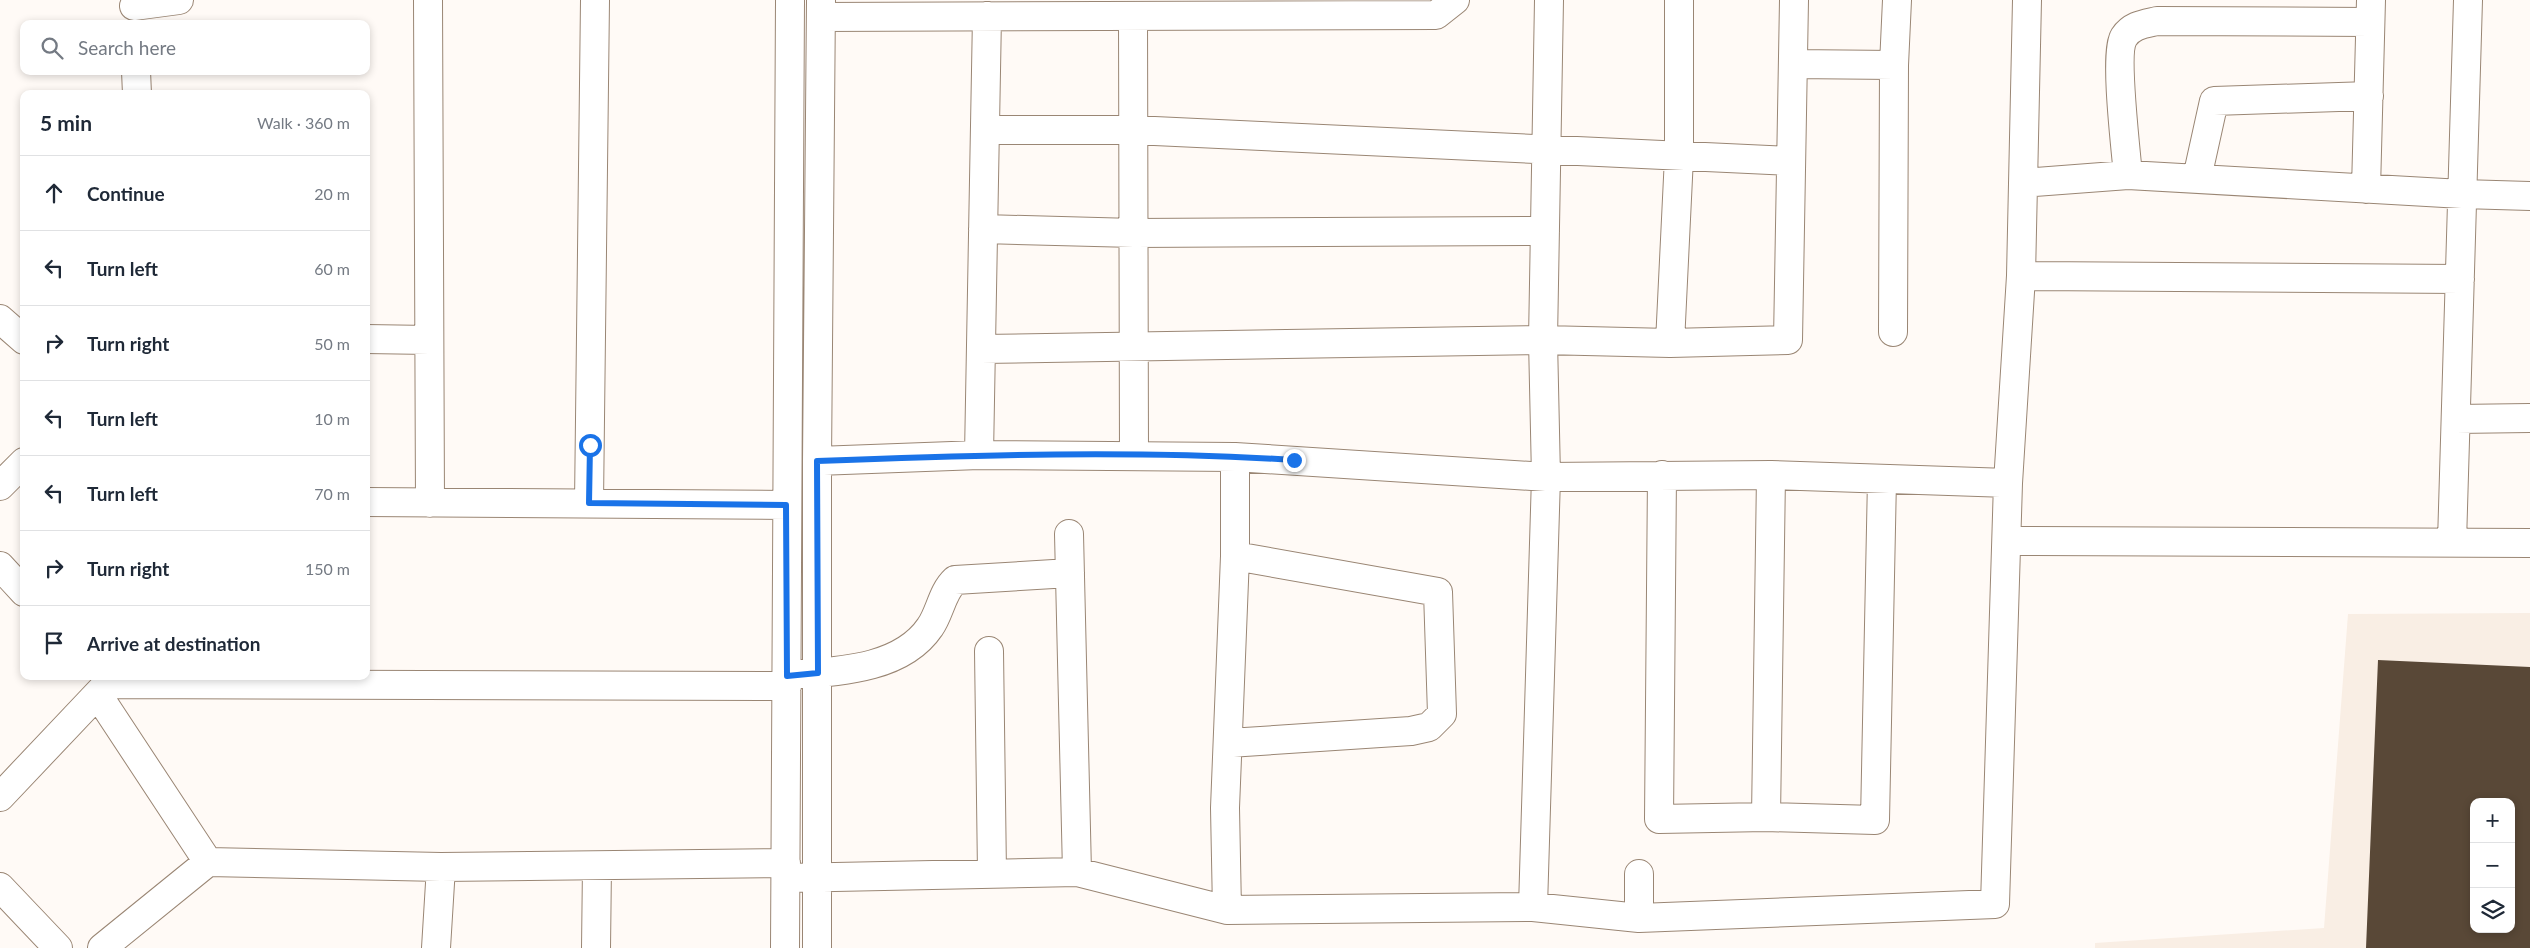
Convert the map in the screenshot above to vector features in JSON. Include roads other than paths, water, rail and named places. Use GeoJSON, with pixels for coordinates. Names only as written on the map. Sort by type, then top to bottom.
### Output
{"type":"FeatureCollection","features":[{"type":"Feature","properties":{"kind":"street"},"geometry":{"type":"LineString","coordinates":[[134,10],[179,0]]}},
{"type":"Feature","properties":{"kind":"street"},"geometry":{"type":"LineString","coordinates":[[428,0],[430,503]]}},
{"type":"Feature","properties":{"kind":"street"},"geometry":{"type":"LineString","coordinates":[[589,503],[595,0]]}},
{"type":"Feature","properties":{"kind":"street"},"geometry":{"type":"LineString","coordinates":[[785,948],[790,0]]}},
{"type":"Feature","properties":{"kind":"street"},"geometry":{"type":"LineString","coordinates":[[817,948],[817,461],[821,8],[987,16],[1436,15],[1455,0]]}},
{"type":"Feature","properties":{"kind":"street"},"geometry":{"type":"LineString","coordinates":[[1533,907],[1546,476],[1543,340],[1549,0]]}},
{"type":"Feature","properties":{"kind":"street"},"geometry":{"type":"LineString","coordinates":[[1670,343],[1678,158],[1679,0]]}},
{"type":"Feature","properties":{"kind":"street"},"geometry":{"type":"LineString","coordinates":[[981,349],[1543,340],[1670,343],[1788,340],[1794,0]]}},
{"type":"Feature","properties":{"kind":"street"},"geometry":{"type":"LineString","coordinates":[[1893,332],[1894,65],[1897,0]]}},
{"type":"Feature","properties":{"kind":"street"},"geometry":{"type":"LineString","coordinates":[[102,948],[208,862],[440,867],[597,866],[786,870],[818,877],[1077,872],[1227,910],[1533,907],[1639,918],[1995,904],[2008,541],[2008,483],[2021,276],[2027,0]]}},
{"type":"Feature","properties":{"kind":"street"},"geometry":{"type":"LineString","coordinates":[[2452,542],[2468,0]]}},
{"type":"Feature","properties":{"kind":"street"},"geometry":{"type":"LineString","coordinates":[[2128,175],[2120,62],[2123,38],[2136,25],[2157,21],[2371,11],[2366,189]]}},
{"type":"Feature","properties":{"kind":"street"},"geometry":{"type":"LineString","coordinates":[[979,455],[987,16]]}},
{"type":"Feature","properties":{"kind":"street"},"geometry":{"type":"LineString","coordinates":[[1133,17],[1134,456]]}},
{"type":"Feature","properties":{"kind":"street"},"geometry":{"type":"LineString","coordinates":[[1793,64],[1894,65]]}},
{"type":"Feature","properties":{"kind":"street"},"geometry":{"type":"LineString","coordinates":[[136,75],[137,90]]}},
{"type":"Feature","properties":{"kind":"street"},"geometry":{"type":"LineString","coordinates":[[2197,178],[2214,101],[2368,96]]}},
{"type":"Feature","properties":{"kind":"street"},"geometry":{"type":"LineString","coordinates":[[986,130],[1133,130],[1546,149],[1678,158],[1791,161]]}},
{"type":"Feature","properties":{"kind":"street"},"geometry":{"type":"LineString","coordinates":[[2023,183],[2128,175],[2366,189],[2530,196]]}},
{"type":"Feature","properties":{"kind":"street"},"geometry":{"type":"LineString","coordinates":[[983,229],[1134,233],[1545,232]]}},
{"type":"Feature","properties":{"kind":"street"},"geometry":{"type":"LineString","coordinates":[[2021,276],[2460,278]]}},
{"type":"Feature","properties":{"kind":"street"},"geometry":{"type":"LineString","coordinates":[[0,319],[20,336]]}},
{"type":"Feature","properties":{"kind":"street"},"geometry":{"type":"LineString","coordinates":[[370,339],[429,340]]}},
{"type":"Feature","properties":{"kind":"street"},"geometry":{"type":"LineString","coordinates":[[2456,419],[2530,418]]}},
{"type":"Feature","properties":{"kind":"street"},"geometry":{"type":"LineString","coordinates":[[817,461],[979,455],[1235,457],[1546,476],[1772,475],[2008,483]]}},
{"type":"Feature","properties":{"kind":"street"},"geometry":{"type":"LineString","coordinates":[[1227,910],[1225,808],[1235,556],[1235,457]]}},
{"type":"Feature","properties":{"kind":"street"},"geometry":{"type":"LineString","coordinates":[[0,486],[20,466]]}},
{"type":"Feature","properties":{"kind":"street"},"geometry":{"type":"LineString","coordinates":[[1662,475],[1659,819],[1766,817],[1876,820],[1882,479]]}},
{"type":"Feature","properties":{"kind":"street"},"geometry":{"type":"LineString","coordinates":[[1766,817],[1772,475]]}},
{"type":"Feature","properties":{"kind":"street"},"geometry":{"type":"LineString","coordinates":[[370,502],[786,505]]}},
{"type":"Feature","properties":{"kind":"street"},"geometry":{"type":"LineString","coordinates":[[1069,534],[1077,872]]}},
{"type":"Feature","properties":{"kind":"street"},"geometry":{"type":"LineString","coordinates":[[2008,541],[2530,543]]}},
{"type":"Feature","properties":{"kind":"street"},"geometry":{"type":"LineString","coordinates":[[1229,743],[1411,731],[1429,727],[1442,714],[1438,592],[1235,556]]}},
{"type":"Feature","properties":{"kind":"street"},"geometry":{"type":"LineString","coordinates":[[0,566],[20,588]]}},
{"type":"Feature","properties":{"kind":"street"},"geometry":{"type":"LineString","coordinates":[[0,797],[103,685],[787,681],[818,673],[882,662],[894,657],[918,641],[934,621],[950,585],[955,580],[1070,573]]}},
{"type":"Feature","properties":{"kind":"street"},"geometry":{"type":"LineString","coordinates":[[989,652],[992,873]]}},
{"type":"Feature","properties":{"kind":"street"},"geometry":{"type":"LineString","coordinates":[[103,685],[208,862]]}},
{"type":"Feature","properties":{"kind":"street"},"geometry":{"type":"LineString","coordinates":[[596,948],[597,866]]}},
{"type":"Feature","properties":{"kind":"street"},"geometry":{"type":"LineString","coordinates":[[436,948],[440,867]]}},
{"type":"Feature","properties":{"kind":"street"},"geometry":{"type":"LineString","coordinates":[[1639,874],[1639,918]]}},
{"type":"Feature","properties":{"kind":"street"},"geometry":{"type":"LineString","coordinates":[[0,887],[58,948]]}}]}
